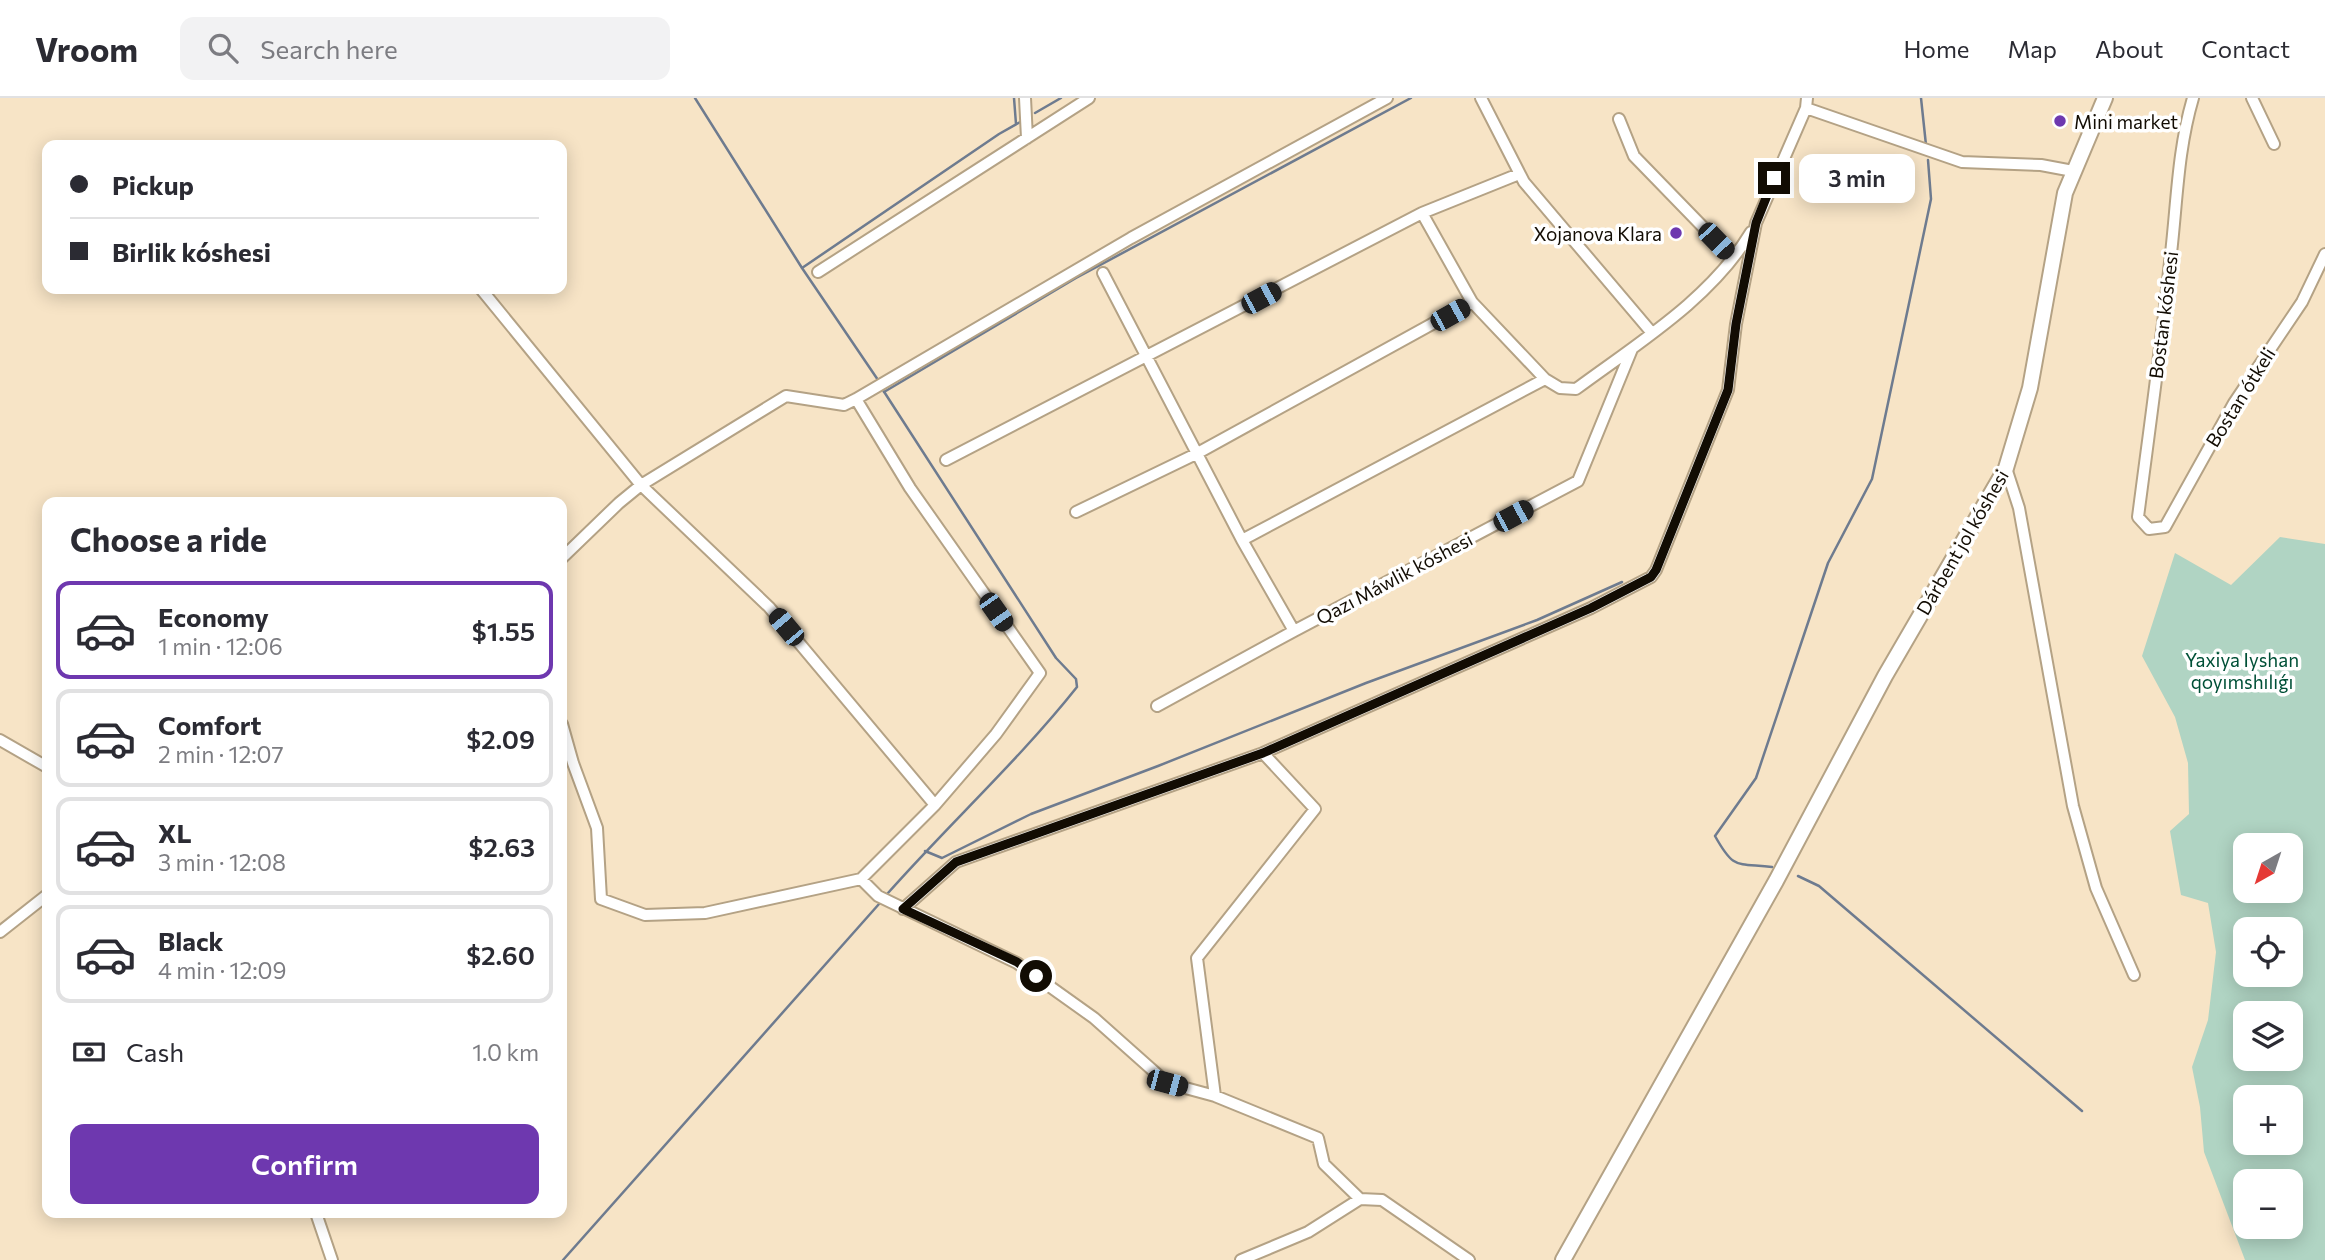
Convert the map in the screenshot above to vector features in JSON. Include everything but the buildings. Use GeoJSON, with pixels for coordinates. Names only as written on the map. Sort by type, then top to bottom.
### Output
{"type":"FeatureCollection","features":[{"type":"Feature","properties":{"kind":"main road","name":"Dárbent jol kóshesi"},"geometry":{"type":"LineString","coordinates":[[1563,1260],[1776,881],[1885,676],[2006,468],[2030,388],[2065,193],[2105,98]]}},
{"type":"Feature","properties":{"kind":"street"},"geometry":{"type":"LineString","coordinates":[[1026,98],[1027,138]]}},
{"type":"Feature","properties":{"kind":"street"},"geometry":{"type":"LineString","coordinates":[[818,272],[1089,98]]}},
{"type":"Feature","properties":{"kind":"street"},"geometry":{"type":"LineString","coordinates":[[567,553],[641,485],[786,396],[844,405],[1131,238],[1387,98]]}},
{"type":"Feature","properties":{"kind":"street"},"geometry":{"type":"LineString","coordinates":[[1481,98],[1519,174],[1652,333]]}},
{"type":"Feature","properties":{"kind":"street","name":"Bostan kóshesi"},"geometry":{"type":"LineString","coordinates":[[2149,529],[2138,516],[2171,259],[2177,178],[2185,125],[2193,98]]}},
{"type":"Feature","properties":{"kind":"street"},"geometry":{"type":"LineString","coordinates":[[2252,98],[2274,144]]}},
{"type":"Feature","properties":{"kind":"street"},"geometry":{"type":"LineString","coordinates":[[1422,213],[1472,302],[1545,379],[1560,388],[1576,389],[1677,315],[1733,258],[1756,223],[1807,103],[1962,162],[2040,165],[2073,171]]}},
{"type":"Feature","properties":{"kind":"street"},"geometry":{"type":"LineString","coordinates":[[1619,119],[1634,156],[1733,258]]}},
{"type":"Feature","properties":{"kind":"street"},"geometry":{"type":"LineString","coordinates":[[946,460],[1422,213],[1519,174]]}},
{"type":"Feature","properties":{"kind":"street"},"geometry":{"type":"LineString","coordinates":[[903,909],[956,862],[1263,753],[1591,608],[1651,577],[1728,390],[1736,324],[1756,223]]}},
{"type":"Feature","properties":{"kind":"street","name":"Bostan ótkeli"},"geometry":{"type":"LineString","coordinates":[[2149,529],[2165,527],[2234,402],[2302,302],[2325,254]]}},
{"type":"Feature","properties":{"kind":"street"},"geometry":{"type":"LineString","coordinates":[[1103,273],[1196,454],[1294,631]]}},
{"type":"Feature","properties":{"kind":"street"},"geometry":{"type":"LineString","coordinates":[[485,294],[641,485],[769,607],[935,804]]}},
{"type":"Feature","properties":{"kind":"street"},"geometry":{"type":"LineString","coordinates":[[1076,512],[1196,454],[1472,302]]}},
{"type":"Feature","properties":{"kind":"street","name":"Qazı Máwlik kóshesi"},"geometry":{"type":"LineString","coordinates":[[1157,706],[1578,481],[1632,347]]}},
{"type":"Feature","properties":{"kind":"street"},"geometry":{"type":"LineString","coordinates":[[1242,540],[1545,379]]}},
{"type":"Feature","properties":{"kind":"street"},"geometry":{"type":"LineString","coordinates":[[567,742],[597,828],[601,899],[645,915],[705,913],[861,878],[935,804],[996,734],[1040,673],[910,488],[856,399]]}},
{"type":"Feature","properties":{"kind":"street"},"geometry":{"type":"LineString","coordinates":[[2006,468],[2020,508],[2073,806],[2095,888],[2134,975]]}},
{"type":"Feature","properties":{"kind":"street"},"geometry":{"type":"LineString","coordinates":[[0,740],[42,764]]}},
{"type":"Feature","properties":{"kind":"street"},"geometry":{"type":"LineString","coordinates":[[1215,1096],[1198,958],[1315,809],[1263,753]]}},
{"type":"Feature","properties":{"kind":"street"},"geometry":{"type":"LineString","coordinates":[[861,878],[878,896],[1017,962],[1094,1018],[1167,1083],[1215,1096],[1318,1138],[1324,1164],[1360,1199]]}},
{"type":"Feature","properties":{"kind":"street"},"geometry":{"type":"LineString","coordinates":[[0,932],[42,899]]}},
{"type":"Feature","properties":{"kind":"street"},"geometry":{"type":"LineString","coordinates":[[1241,1260],[1308,1232],[1360,1199],[1382,1200],[1469,1260]]}},
{"type":"Feature","properties":{"kind":"street"},"geometry":{"type":"LineString","coordinates":[[318,1218],[332,1260]]}},
{"type":"Feature","properties":{"kind":"green space","name":"Yaxiya Iyshan qoyımshılıǵı"},"geometry":{"type":"Polygon","coordinates":[[[2280,537],[2325,544],[2325,1260],[2245,1260],[2237,1239],[2303,1239],[2303,1169],[2233,1169],[2233,1228],[2204,1152],[2200,1107],[2192,1067],[2208,1020],[2216,952],[2208,903],[2181,895],[2170,831],[2189,814],[2188,763],[2175,717],[2142,656],[2175,553],[2231,585],[2280,537]]]}},
{"type":"Feature","properties":{"kind":"waterway"},"geometry":{"type":"LineString","coordinates":[[695,98],[802,268],[878,380]]}},
{"type":"Feature","properties":{"kind":"waterway"},"geometry":{"type":"LineString","coordinates":[[1014,98],[1016,124]]}},
{"type":"Feature","properties":{"kind":"waterway"},"geometry":{"type":"LineString","coordinates":[[1035,113],[1061,98]]}},
{"type":"Feature","properties":{"kind":"waterway"},"geometry":{"type":"LineString","coordinates":[[884,392],[1076,278],[1411,98]]}},
{"type":"Feature","properties":{"kind":"waterway"},"geometry":{"type":"LineString","coordinates":[[1921,98],[1926,145]]}},
{"type":"Feature","properties":{"kind":"waterway"},"geometry":{"type":"LineString","coordinates":[[802,268],[1022,121]]}},
{"type":"Feature","properties":{"kind":"waterway"},"geometry":{"type":"LineString","coordinates":[[1772,867],[1737,863],[1727,855],[1715,836],[1756,778],[1828,563],[1872,479],[1931,199],[1928,160]]}},
{"type":"Feature","properties":{"kind":"waterway"},"geometry":{"type":"LineString","coordinates":[[881,387],[1056,658],[1076,679],[1077,687],[1032,740],[888,893]]}},
{"type":"Feature","properties":{"kind":"waterway"},"geometry":{"type":"LineString","coordinates":[[925,851],[942,858],[1031,814],[1366,683],[1537,620],[1622,582]]}},
{"type":"Feature","properties":{"kind":"waterway"},"geometry":{"type":"LineString","coordinates":[[1798,876],[1819,886],[2082,1111]]}},
{"type":"Feature","properties":{"kind":"waterway"},"geometry":{"type":"LineString","coordinates":[[563,1260],[879,904]]}},
{"type":"Feature","properties":{"kind":"place","name":"Mini market"},"geometry":{"type":"Point","coordinates":[2060,121]}},
{"type":"Feature","properties":{"kind":"place","name":"Xojanova Klara"},"geometry":{"type":"Point","coordinates":[1676,233]}},
{"type":"Feature","properties":{"kind":"route"},"geometry":{"type":"LineString","coordinates":[[1036,976],[1017,962],[903,909],[956,862],[1263,753],[1591,608],[1651,577],[1728,390],[1736,324],[1756,223],[1774,178]]}}]}
